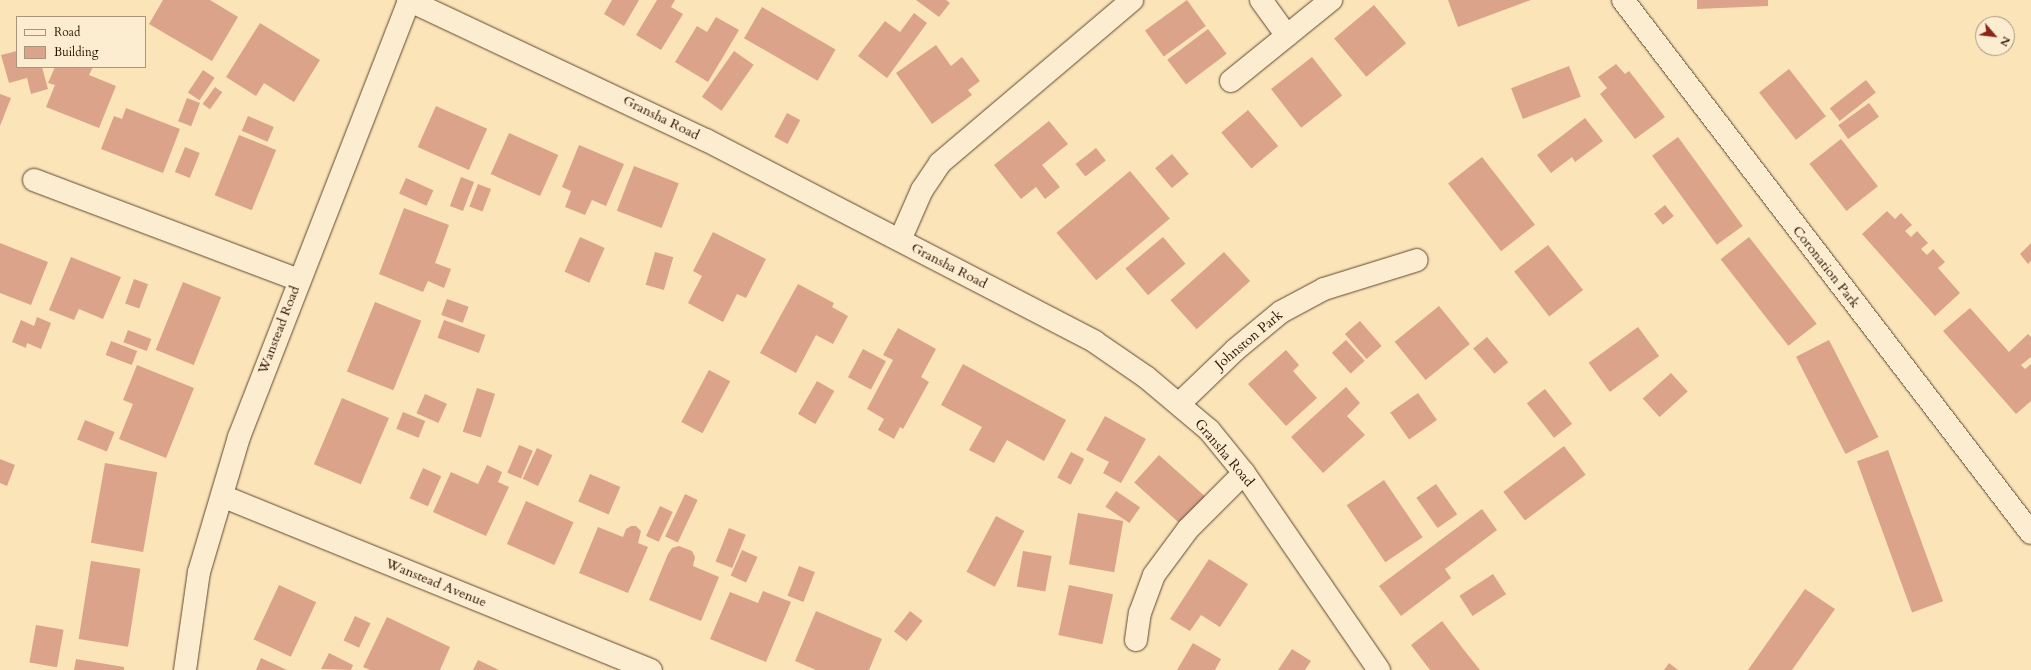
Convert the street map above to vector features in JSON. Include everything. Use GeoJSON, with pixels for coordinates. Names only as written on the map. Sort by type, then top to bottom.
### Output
{"type":"FeatureCollection","features":[{"type":"Feature","properties":{"kind":"street","name":"Gransha Road"},"geometry":{"type":"LineString","coordinates":[[409,0],[706,140],[1095,342],[1180,403],[1209,430],[1244,473],[1379,670]]}},
{"type":"Feature","properties":{"kind":"street","name":"Wanstead Road"},"geometry":{"type":"LineString","coordinates":[[185,670],[200,572],[239,437],[298,280],[409,0]]}},
{"type":"Feature","properties":{"kind":"street"},"geometry":{"type":"LineString","coordinates":[[900,240],[922,190],[940,162],[1132,0]]}},
{"type":"Feature","properties":{"kind":"street"},"geometry":{"type":"LineString","coordinates":[[1261,0],[1287,36]]}},
{"type":"Feature","properties":{"kind":"street"},"geometry":{"type":"LineString","coordinates":[[1231,80],[1331,0]]}},
{"type":"Feature","properties":{"kind":"street","name":"Coronation Park"},"geometry":{"type":"LineString","coordinates":[[1623,0],[2031,533]]}},
{"type":"Feature","properties":{"kind":"street"},"geometry":{"type":"LineString","coordinates":[[34,180],[298,280]]}},
{"type":"Feature","properties":{"kind":"street","name":"Johnston Park"},"geometry":{"type":"LineString","coordinates":[[1180,403],[1235,350],[1281,312],[1324,289],[1417,260]]}},
{"type":"Feature","properties":{"kind":"street"},"geometry":{"type":"LineString","coordinates":[[1136,640],[1140,613],[1154,575],[1188,529],[1244,473]]}},
{"type":"Feature","properties":{"kind":"street","name":"Wanstead Avenue"},"geometry":{"type":"LineString","coordinates":[[222,496],[651,670]]}},
{"type":"Feature","properties":{"kind":"building"},"geometry":{"type":"Polygon","coordinates":[[[163,0],[210,0],[238,17],[212,61],[149,24],[163,0]]]}},
{"type":"Feature","properties":{"kind":"building"},"geometry":{"type":"Polygon","coordinates":[[[612,0],[639,0],[624,26],[604,14],[612,0]]]}},
{"type":"Feature","properties":{"kind":"building"},"geometry":{"type":"Polygon","coordinates":[[[657,0],[675,0],[671,7],[683,14],[661,50],[636,35],[657,0]]]}},
{"type":"Feature","properties":{"kind":"building"},"geometry":{"type":"Polygon","coordinates":[[[916,0],[946,0],[950,3],[939,17],[916,0]]]}},
{"type":"Feature","properties":{"kind":"building"},"geometry":{"type":"Polygon","coordinates":[[[1187,0],[1206,26],[1164,56],[1145,31],[1187,0]]]}},
{"type":"Feature","properties":{"kind":"building"},"geometry":{"type":"Polygon","coordinates":[[[1448,0],[1531,0],[1458,27],[1448,0]]]}},
{"type":"Feature","properties":{"kind":"building"},"geometry":{"type":"Polygon","coordinates":[[[1697,0],[1768,0],[1768,6],[1697,9],[1697,0]]]}},
{"type":"Feature","properties":{"kind":"building"},"geometry":{"type":"Polygon","coordinates":[[[1374,5],[1406,43],[1366,77],[1334,38],[1374,5]]]}},
{"type":"Feature","properties":{"kind":"building"},"geometry":{"type":"Polygon","coordinates":[[[762,7],[836,50],[818,81],[744,38],[762,7]]]}},
{"type":"Feature","properties":{"kind":"building"},"geometry":{"type":"Polygon","coordinates":[[[914,13],[927,23],[887,78],[858,56],[885,21],[900,32],[914,13]]]}},
{"type":"Feature","properties":{"kind":"building"},"geometry":{"type":"Polygon","coordinates":[[[716,17],[739,30],[708,82],[675,62],[697,26],[707,32],[716,17]]]}},
{"type":"Feature","properties":{"kind":"building"},"geometry":{"type":"Polygon","coordinates":[[[260,23],[320,60],[294,102],[264,83],[256,96],[226,77],[260,23]]]}},
{"type":"Feature","properties":{"kind":"building"},"geometry":{"type":"Polygon","coordinates":[[[1208,29],[1227,54],[1186,84],[1167,60],[1208,29]]]}},
{"type":"Feature","properties":{"kind":"building"},"geometry":{"type":"Polygon","coordinates":[[[936,45],[951,66],[962,57],[980,81],[968,90],[972,95],[932,124],[896,73],[936,45]]]}},
{"type":"Feature","properties":{"kind":"building"},"geometry":{"type":"Polygon","coordinates":[[[16,51],[16,68],[42,68],[48,89],[31,94],[27,78],[9,83],[1,55],[16,51]]]}},
{"type":"Feature","properties":{"kind":"building"},"geometry":{"type":"Polygon","coordinates":[[[734,51],[754,65],[722,111],[702,97],[734,51]]]}},
{"type":"Feature","properties":{"kind":"building"},"geometry":{"type":"Polygon","coordinates":[[[1312,57],[1342,96],[1301,128],[1271,89],[1312,57]]]}},
{"type":"Feature","properties":{"kind":"building"},"geometry":{"type":"Polygon","coordinates":[[[1616,64],[1625,74],[1629,71],[1665,117],[1635,139],[1600,94],[1607,88],[1598,77],[1616,64]]]}},
{"type":"Feature","properties":{"kind":"building"},"geometry":{"type":"Polygon","coordinates":[[[1569,66],[1581,97],[1523,119],[1511,88],[1569,66]]]}},
{"type":"Feature","properties":{"kind":"building"},"geometry":{"type":"Polygon","coordinates":[[[55,68],[92,68],[89,75],[116,86],[99,128],[46,107],[55,85],[48,83],[55,68]]]}},
{"type":"Feature","properties":{"kind":"building"},"geometry":{"type":"Polygon","coordinates":[[[1789,69],[1826,116],[1796,140],[1759,92],[1789,69]]]}},
{"type":"Feature","properties":{"kind":"building"},"geometry":{"type":"Polygon","coordinates":[[[203,70],[215,78],[200,100],[188,92],[203,70]]]}},
{"type":"Feature","properties":{"kind":"building"},"geometry":{"type":"Polygon","coordinates":[[[1866,80],[1876,93],[1840,121],[1830,108],[1866,80]]]}},
{"type":"Feature","properties":{"kind":"building"},"geometry":{"type":"Polygon","coordinates":[[[215,87],[222,92],[210,109],[203,104],[215,87]]]}},
{"type":"Feature","properties":{"kind":"building"},"geometry":{"type":"Polygon","coordinates":[[[0,94],[11,98],[0,126],[0,94]]]}},
{"type":"Feature","properties":{"kind":"building"},"geometry":{"type":"Polygon","coordinates":[[[187,98],[200,103],[191,126],[178,121],[187,98]]]}},
{"type":"Feature","properties":{"kind":"building"},"geometry":{"type":"Polygon","coordinates":[[[1869,103],[1879,117],[1848,139],[1838,125],[1869,103]]]}},
{"type":"Feature","properties":{"kind":"building"},"geometry":{"type":"Polygon","coordinates":[[[436,106],[487,129],[469,170],[418,147],[436,106]]]}},
{"type":"Feature","properties":{"kind":"building"},"geometry":{"type":"Polygon","coordinates":[[[126,108],[180,129],[163,173],[101,149],[114,116],[122,119],[126,108]]]}},
{"type":"Feature","properties":{"kind":"building"},"geometry":{"type":"Polygon","coordinates":[[[1248,110],[1278,146],[1251,169],[1221,132],[1248,110]]]}},
{"type":"Feature","properties":{"kind":"building"},"geometry":{"type":"Polygon","coordinates":[[[787,113],[800,120],[788,144],[774,137],[787,113]]]}},
{"type":"Feature","properties":{"kind":"building"},"geometry":{"type":"Polygon","coordinates":[[[248,116],[274,127],[268,142],[242,131],[248,116]]]}},
{"type":"Feature","properties":{"kind":"building"},"geometry":{"type":"Polygon","coordinates":[[[1585,118],[1603,141],[1575,162],[1572,157],[1551,173],[1537,155],[1585,118]]]}},
{"type":"Feature","properties":{"kind":"building"},"geometry":{"type":"Polygon","coordinates":[[[1049,121],[1068,144],[1042,165],[1060,187],[1045,199],[1036,187],[1021,199],[994,165],[1049,121]]]}},
{"type":"Feature","properties":{"kind":"building"},"geometry":{"type":"Polygon","coordinates":[[[509,133],[558,155],[540,196],[491,174],[509,133]]]}},
{"type":"Feature","properties":{"kind":"building"},"geometry":{"type":"Polygon","coordinates":[[[239,135],[276,150],[252,210],[215,195],[239,135]]]}},
{"type":"Feature","properties":{"kind":"building"},"geometry":{"type":"Polygon","coordinates":[[[1678,137],[1743,226],[1717,245],[1652,156],[1678,137]]]}},
{"type":"Feature","properties":{"kind":"building"},"geometry":{"type":"Polygon","coordinates":[[[1841,139],[1878,186],[1846,211],[1809,164],[1841,139]]]}},
{"type":"Feature","properties":{"kind":"building"},"geometry":{"type":"Polygon","coordinates":[[[579,145],[624,164],[606,206],[592,200],[585,215],[565,207],[571,191],[562,187],[579,145]]]}},
{"type":"Feature","properties":{"kind":"building"},"geometry":{"type":"Polygon","coordinates":[[[185,147],[200,153],[190,178],[175,172],[185,147]]]}},
{"type":"Feature","properties":{"kind":"building"},"geometry":{"type":"Polygon","coordinates":[[[1096,148],[1106,161],[1085,177],[1076,164],[1096,148]]]}},
{"type":"Feature","properties":{"kind":"building"},"geometry":{"type":"Polygon","coordinates":[[[1172,154],[1189,174],[1172,188],[1155,168],[1172,154]]]}},
{"type":"Feature","properties":{"kind":"building"},"geometry":{"type":"Polygon","coordinates":[[[1482,157],[1535,225],[1501,251],[1448,183],[1482,157]]]}},
{"type":"Feature","properties":{"kind":"building"},"geometry":{"type":"Polygon","coordinates":[[[634,166],[679,183],[662,228],[617,211],[634,166]]]}},
{"type":"Feature","properties":{"kind":"building"},"geometry":{"type":"Polygon","coordinates":[[[1130,171],[1170,218],[1096,280],[1056,233],[1130,171]]]}},
{"type":"Feature","properties":{"kind":"building"},"geometry":{"type":"Polygon","coordinates":[[[461,177],[474,182],[463,211],[450,206],[461,177]]]}},
{"type":"Feature","properties":{"kind":"building"},"geometry":{"type":"Polygon","coordinates":[[[406,178],[433,190],[426,206],[399,194],[406,178]]]}},
{"type":"Feature","properties":{"kind":"building"},"geometry":{"type":"Polygon","coordinates":[[[478,184],[491,189],[482,211],[469,206],[478,184]]]}},
{"type":"Feature","properties":{"kind":"building"},"geometry":{"type":"Polygon","coordinates":[[[1665,205],[1674,216],[1663,225],[1654,214],[1665,205]]]}},
{"type":"Feature","properties":{"kind":"building"},"geometry":{"type":"Polygon","coordinates":[[[404,208],[449,225],[435,263],[451,269],[444,288],[428,281],[423,292],[379,274],[404,208]]]}},
{"type":"Feature","properties":{"kind":"building"},"geometry":{"type":"Polygon","coordinates":[[[1887,211],[1895,219],[1901,213],[1912,225],[1905,231],[1911,237],[1917,231],[1928,243],[1921,249],[1927,255],[1933,249],[1945,262],[1938,268],[1960,293],[1935,316],[1862,234],[1887,211]]]}},
{"type":"Feature","properties":{"kind":"building"},"geometry":{"type":"Polygon","coordinates":[[[713,232],[766,259],[746,298],[737,294],[723,322],[688,303],[702,276],[693,271],[713,232]]]}},
{"type":"Feature","properties":{"kind":"building"},"geometry":{"type":"Polygon","coordinates":[[[580,237],[605,248],[589,283],[565,272],[580,237]]]}},
{"type":"Feature","properties":{"kind":"building"},"geometry":{"type":"Polygon","coordinates":[[[1163,237],[1185,264],[1148,295],[1125,268],[1163,237]]]}},
{"type":"Feature","properties":{"kind":"building"},"geometry":{"type":"Polygon","coordinates":[[[1749,237],[1817,324],[1788,346],[1721,259],[1749,237]]]}},
{"type":"Feature","properties":{"kind":"building"},"geometry":{"type":"Polygon","coordinates":[[[0,243],[48,262],[31,305],[0,293],[0,243]]]}},
{"type":"Feature","properties":{"kind":"building"},"geometry":{"type":"Polygon","coordinates":[[[2031,243],[2031,261],[2028,264],[2020,254],[2031,243]]]}},
{"type":"Feature","properties":{"kind":"building"},"geometry":{"type":"Polygon","coordinates":[[[1548,245],[1583,290],[1549,316],[1514,271],[1548,245]]]}},
{"type":"Feature","properties":{"kind":"building"},"geometry":{"type":"Polygon","coordinates":[[[655,252],[673,257],[664,290],[646,285],[655,252]]]}},
{"type":"Feature","properties":{"kind":"building"},"geometry":{"type":"Polygon","coordinates":[[[1224,252],[1250,281],[1197,329],[1170,300],[1224,252]]]}},
{"type":"Feature","properties":{"kind":"building"},"geometry":{"type":"Polygon","coordinates":[[[71,257],[121,277],[103,319],[79,309],[74,320],[49,310],[71,257]]]}},
{"type":"Feature","properties":{"kind":"building"},"geometry":{"type":"Polygon","coordinates":[[[134,279],[148,284],[139,309],[125,303],[134,279]]]}},
{"type":"Feature","properties":{"kind":"building"},"geometry":{"type":"Polygon","coordinates":[[[183,282],[221,297],[194,365],[156,350],[183,282]]]}},
{"type":"Feature","properties":{"kind":"building"},"geometry":{"type":"Polygon","coordinates":[[[798,284],[834,303],[832,307],[848,316],[833,344],[816,335],[796,373],[760,353],[798,284]]]}},
{"type":"Feature","properties":{"kind":"building"},"geometry":{"type":"Polygon","coordinates":[[[447,299],[469,307],[463,323],[441,315],[447,299]]]}},
{"type":"Feature","properties":{"kind":"building"},"geometry":{"type":"Polygon","coordinates":[[[375,302],[421,321],[393,390],[347,372],[375,302]]]}},
{"type":"Feature","properties":{"kind":"building"},"geometry":{"type":"Polygon","coordinates":[[[1439,306],[1470,344],[1426,380],[1395,342],[1439,306]]]}},
{"type":"Feature","properties":{"kind":"building"},"geometry":{"type":"Polygon","coordinates":[[[1970,308],[2009,352],[2028,334],[2031,337],[2031,357],[2021,365],[2025,369],[2031,364],[2031,401],[2016,414],[1943,331],[1970,308]]]}},
{"type":"Feature","properties":{"kind":"building"},"geometry":{"type":"Polygon","coordinates":[[[37,317],[51,323],[41,349],[27,343],[26,348],[12,342],[21,320],[34,326],[37,317]]]}},
{"type":"Feature","properties":{"kind":"building"},"geometry":{"type":"Polygon","coordinates":[[[444,320],[485,335],[479,353],[438,338],[444,320]]]}},
{"type":"Feature","properties":{"kind":"building"},"geometry":{"type":"Polygon","coordinates":[[[1360,321],[1382,346],[1367,359],[1345,334],[1360,321]]]}},
{"type":"Feature","properties":{"kind":"building"},"geometry":{"type":"Polygon","coordinates":[[[1638,327],[1659,356],[1610,392],[1589,363],[1638,327]]]}},
{"type":"Feature","properties":{"kind":"building"},"geometry":{"type":"Polygon","coordinates":[[[898,328],[936,349],[921,377],[929,382],[903,429],[900,427],[894,439],[878,430],[884,419],[867,409],[893,360],[883,355],[898,328]]]}},
{"type":"Feature","properties":{"kind":"building"},"geometry":{"type":"Polygon","coordinates":[[[128,330],[151,339],[147,351],[123,342],[128,330]]]}},
{"type":"Feature","properties":{"kind":"building"},"geometry":{"type":"Polygon","coordinates":[[[1487,337],[1508,362],[1494,374],[1473,349],[1487,337]]]}},
{"type":"Feature","properties":{"kind":"building"},"geometry":{"type":"Polygon","coordinates":[[[1346,340],[1365,361],[1351,374],[1332,353],[1346,340]]]}},
{"type":"Feature","properties":{"kind":"building"},"geometry":{"type":"Polygon","coordinates":[[[1829,340],[1878,437],[1846,454],[1796,357],[1829,340]]]}},
{"type":"Feature","properties":{"kind":"building"},"geometry":{"type":"Polygon","coordinates":[[[111,341],[137,351],[132,365],[106,355],[111,341]]]}},
{"type":"Feature","properties":{"kind":"building"},"geometry":{"type":"Polygon","coordinates":[[[863,349],[886,361],[871,389],[848,377],[863,349]]]}},
{"type":"Feature","properties":{"kind":"building"},"geometry":{"type":"Polygon","coordinates":[[[1286,350],[1299,365],[1293,371],[1317,398],[1286,426],[1248,384],[1286,350]]]}},
{"type":"Feature","properties":{"kind":"building"},"geometry":{"type":"Polygon","coordinates":[[[963,364],[1066,420],[1044,461],[1007,440],[994,463],[969,450],[982,427],[941,405],[963,364]]]}},
{"type":"Feature","properties":{"kind":"building"},"geometry":{"type":"Polygon","coordinates":[[[137,365],[194,388],[166,458],[119,439],[133,404],[123,400],[137,365]]]}},
{"type":"Feature","properties":{"kind":"building"},"geometry":{"type":"Polygon","coordinates":[[[709,370],[730,381],[702,433],[681,422],[709,370]]]}},
{"type":"Feature","properties":{"kind":"building"},"geometry":{"type":"Polygon","coordinates":[[[1671,373],[1688,392],[1659,417],[1643,398],[1671,373]]]}},
{"type":"Feature","properties":{"kind":"building"},"geometry":{"type":"Polygon","coordinates":[[[817,381],[834,391],[815,424],[798,414],[817,381]]]}},
{"type":"Feature","properties":{"kind":"building"},"geometry":{"type":"Polygon","coordinates":[[[1346,387],[1360,403],[1347,416],[1365,435],[1323,473],[1291,437],[1346,387]]]}},
{"type":"Feature","properties":{"kind":"building"},"geometry":{"type":"Polygon","coordinates":[[[477,388],[495,394],[481,438],[463,432],[477,388]]]}},
{"type":"Feature","properties":{"kind":"building"},"geometry":{"type":"Polygon","coordinates":[[[1545,389],[1572,424],[1554,438],[1527,403],[1545,389]]]}},
{"type":"Feature","properties":{"kind":"building"},"geometry":{"type":"Polygon","coordinates":[[[1418,393],[1437,420],[1409,440],[1390,413],[1418,393]]]}},
{"type":"Feature","properties":{"kind":"building"},"geometry":{"type":"Polygon","coordinates":[[[425,394],[447,404],[438,423],[416,413],[425,394]]]}},
{"type":"Feature","properties":{"kind":"building"},"geometry":{"type":"Polygon","coordinates":[[[342,398],[389,418],[361,484],[314,464],[342,398]]]}},
{"type":"Feature","properties":{"kind":"building"},"geometry":{"type":"Polygon","coordinates":[[[403,412],[425,421],[419,438],[396,429],[403,412]]]}},
{"type":"Feature","properties":{"kind":"building"},"geometry":{"type":"Polygon","coordinates":[[[1105,416],[1146,439],[1121,483],[1103,473],[1109,462],[1086,450],[1105,416]]]}},
{"type":"Feature","properties":{"kind":"building"},"geometry":{"type":"Polygon","coordinates":[[[85,420],[115,432],[107,451],[77,439],[85,420]]]}},
{"type":"Feature","properties":{"kind":"building"},"geometry":{"type":"Polygon","coordinates":[[[519,445],[533,451],[521,478],[507,473],[519,445]]]}},
{"type":"Feature","properties":{"kind":"building"},"geometry":{"type":"Polygon","coordinates":[[[1564,446],[1586,475],[1525,520],[1503,492],[1564,446]]]}},
{"type":"Feature","properties":{"kind":"building"},"geometry":{"type":"Polygon","coordinates":[[[537,448],[552,455],[538,486],[523,479],[537,448]]]}},
{"type":"Feature","properties":{"kind":"building"},"geometry":{"type":"Polygon","coordinates":[[[1888,450],[1943,601],[1912,613],[1857,461],[1888,450]]]}},
{"type":"Feature","properties":{"kind":"building"},"geometry":{"type":"Polygon","coordinates":[[[1071,452],[1084,459],[1071,485],[1057,478],[1071,452]]]}},
{"type":"Feature","properties":{"kind":"building"},"geometry":{"type":"Polygon","coordinates":[[[1159,455],[1207,498],[1182,525],[1134,482],[1159,455]]]}},
{"type":"Feature","properties":{"kind":"building"},"geometry":{"type":"Polygon","coordinates":[[[0,459],[15,465],[7,486],[0,483],[0,459]]]}},
{"type":"Feature","properties":{"kind":"building"},"geometry":{"type":"Polygon","coordinates":[[[105,463],[157,472],[143,552],[91,543],[105,463]]]}},
{"type":"Feature","properties":{"kind":"building"},"geometry":{"type":"Polygon","coordinates":[[[487,465],[502,472],[498,482],[509,487],[486,536],[433,512],[451,472],[478,484],[487,465]]]}},
{"type":"Feature","properties":{"kind":"building"},"geometry":{"type":"Polygon","coordinates":[[[423,468],[441,476],[428,506],[410,498],[423,468]]]}},
{"type":"Feature","properties":{"kind":"building"},"geometry":{"type":"Polygon","coordinates":[[[590,474],[620,487],[609,515],[578,502],[590,474]]]}},
{"type":"Feature","properties":{"kind":"building"},"geometry":{"type":"Polygon","coordinates":[[[1384,480],[1423,537],[1385,562],[1347,505],[1384,480]]]}},
{"type":"Feature","properties":{"kind":"building"},"geometry":{"type":"Polygon","coordinates":[[[1436,484],[1457,514],[1438,528],[1416,498],[1436,484]]]}},
{"type":"Feature","properties":{"kind":"building"},"geometry":{"type":"Polygon","coordinates":[[[1116,491],[1140,507],[1129,523],[1105,507],[1116,491]]]}},
{"type":"Feature","properties":{"kind":"building"},"geometry":{"type":"Polygon","coordinates":[[[685,494],[698,500],[678,543],[665,537],[685,494]]]}},
{"type":"Feature","properties":{"kind":"building"},"geometry":{"type":"Polygon","coordinates":[[[526,501],[574,522],[554,565],[507,544],[526,501]]]}},
{"type":"Feature","properties":{"kind":"building"},"geometry":{"type":"Polygon","coordinates":[[[660,506],[673,512],[659,542],[646,536],[660,506]]]}},
{"type":"Feature","properties":{"kind":"building"},"geometry":{"type":"Polygon","coordinates":[[[1482,509],[1497,530],[1445,569],[1451,578],[1401,616],[1379,586],[1482,509]]]}},
{"type":"Feature","properties":{"kind":"building"},"geometry":{"type":"Polygon","coordinates":[[[1078,513],[1123,521],[1114,572],[1069,564],[1078,513]]]}},
{"type":"Feature","properties":{"kind":"building"},"geometry":{"type":"Polygon","coordinates":[[[996,516],[1024,531],[995,587],[966,572],[996,516]]]}},
{"type":"Feature","properties":{"kind":"building"},"geometry":{"type":"Polygon","coordinates":[[[631,526],[636,526],[641,531],[638,543],[648,547],[628,593],[579,573],[598,527],[623,537],[626,529],[631,526]]]}},
{"type":"Feature","properties":{"kind":"building"},"geometry":{"type":"Polygon","coordinates":[[[729,528],[746,535],[732,568],[716,561],[729,528]]]}},
{"type":"Feature","properties":{"kind":"building"},"geometry":{"type":"Polygon","coordinates":[[[679,546],[692,551],[695,557],[693,566],[719,577],[701,621],[649,600],[668,554],[672,548],[679,546]]]}},
{"type":"Feature","properties":{"kind":"building"},"geometry":{"type":"Polygon","coordinates":[[[742,550],[758,557],[746,582],[731,576],[742,550]]]}},
{"type":"Feature","properties":{"kind":"building"},"geometry":{"type":"Polygon","coordinates":[[[1023,551],[1052,556],[1045,591],[1017,586],[1023,551]]]}},
{"type":"Feature","properties":{"kind":"building"},"geometry":{"type":"Polygon","coordinates":[[[1209,559],[1248,584],[1220,627],[1201,615],[1190,631],[1170,619],[1209,559]]]}},
{"type":"Feature","properties":{"kind":"building"},"geometry":{"type":"Polygon","coordinates":[[[91,561],[140,569],[128,647],[79,639],[91,561]]]}},
{"type":"Feature","properties":{"kind":"building"},"geometry":{"type":"Polygon","coordinates":[[[799,566],[815,572],[803,602],[788,596],[799,566]]]}},
{"type":"Feature","properties":{"kind":"building"},"geometry":{"type":"Polygon","coordinates":[[[1493,574],[1506,594],[1473,616],[1459,596],[1493,574]]]}},
{"type":"Feature","properties":{"kind":"building"},"geometry":{"type":"Polygon","coordinates":[[[279,585],[316,602],[291,657],[254,639],[279,585]]]}},
{"type":"Feature","properties":{"kind":"building"},"geometry":{"type":"Polygon","coordinates":[[[1069,585],[1113,594],[1102,644],[1058,635],[1069,585]]]}},
{"type":"Feature","properties":{"kind":"building"},"geometry":{"type":"Polygon","coordinates":[[[1805,589],[1835,609],[1792,670],[1748,670],[1805,589]]]}},
{"type":"Feature","properties":{"kind":"building"},"geometry":{"type":"Polygon","coordinates":[[[763,591],[791,602],[766,662],[710,639],[730,592],[758,603],[763,591]]]}},
{"type":"Feature","properties":{"kind":"building"},"geometry":{"type":"Polygon","coordinates":[[[816,611],[882,639],[869,670],[816,670],[795,661],[816,611]]]}},
{"type":"Feature","properties":{"kind":"building"},"geometry":{"type":"Polygon","coordinates":[[[910,611],[923,621],[907,641],[894,631],[910,611]]]}},
{"type":"Feature","properties":{"kind":"building"},"geometry":{"type":"Polygon","coordinates":[[[355,616],[370,623],[359,648],[344,640],[355,616]]]}},
{"type":"Feature","properties":{"kind":"building"},"geometry":{"type":"Polygon","coordinates":[[[387,617],[450,647],[440,670],[370,670],[363,667],[387,617]]]}},
{"type":"Feature","properties":{"kind":"building"},"geometry":{"type":"Polygon","coordinates":[[[1442,621],[1480,670],[1430,670],[1411,645],[1442,621]]]}},
{"type":"Feature","properties":{"kind":"building"},"geometry":{"type":"Polygon","coordinates":[[[36,625],[64,630],[57,667],[29,662],[36,625]]]}},
{"type":"Feature","properties":{"kind":"building"},"geometry":{"type":"Polygon","coordinates":[[[1193,643],[1221,659],[1215,670],[1177,670],[1193,643]]]}},
{"type":"Feature","properties":{"kind":"building"},"geometry":{"type":"Polygon","coordinates":[[[1292,649],[1311,661],[1305,670],[1278,670],[1292,649]]]}},
{"type":"Feature","properties":{"kind":"building"},"geometry":{"type":"Polygon","coordinates":[[[329,653],[353,665],[351,670],[321,669],[329,653]]]}},
{"type":"Feature","properties":{"kind":"building"},"geometry":{"type":"Polygon","coordinates":[[[261,658],[287,670],[256,670],[261,658]]]}},
{"type":"Feature","properties":{"kind":"building"},"geometry":{"type":"Polygon","coordinates":[[[76,659],[124,667],[124,670],[74,670],[76,659]]]}},
{"type":"Feature","properties":{"kind":"building"},"geometry":{"type":"Polygon","coordinates":[[[478,660],[499,670],[473,670],[478,660]]]}},
{"type":"Feature","properties":{"kind":"building"},"geometry":{"type":"Polygon","coordinates":[[[1669,663],[1678,670],[1664,670],[1669,663]]]}}]}
